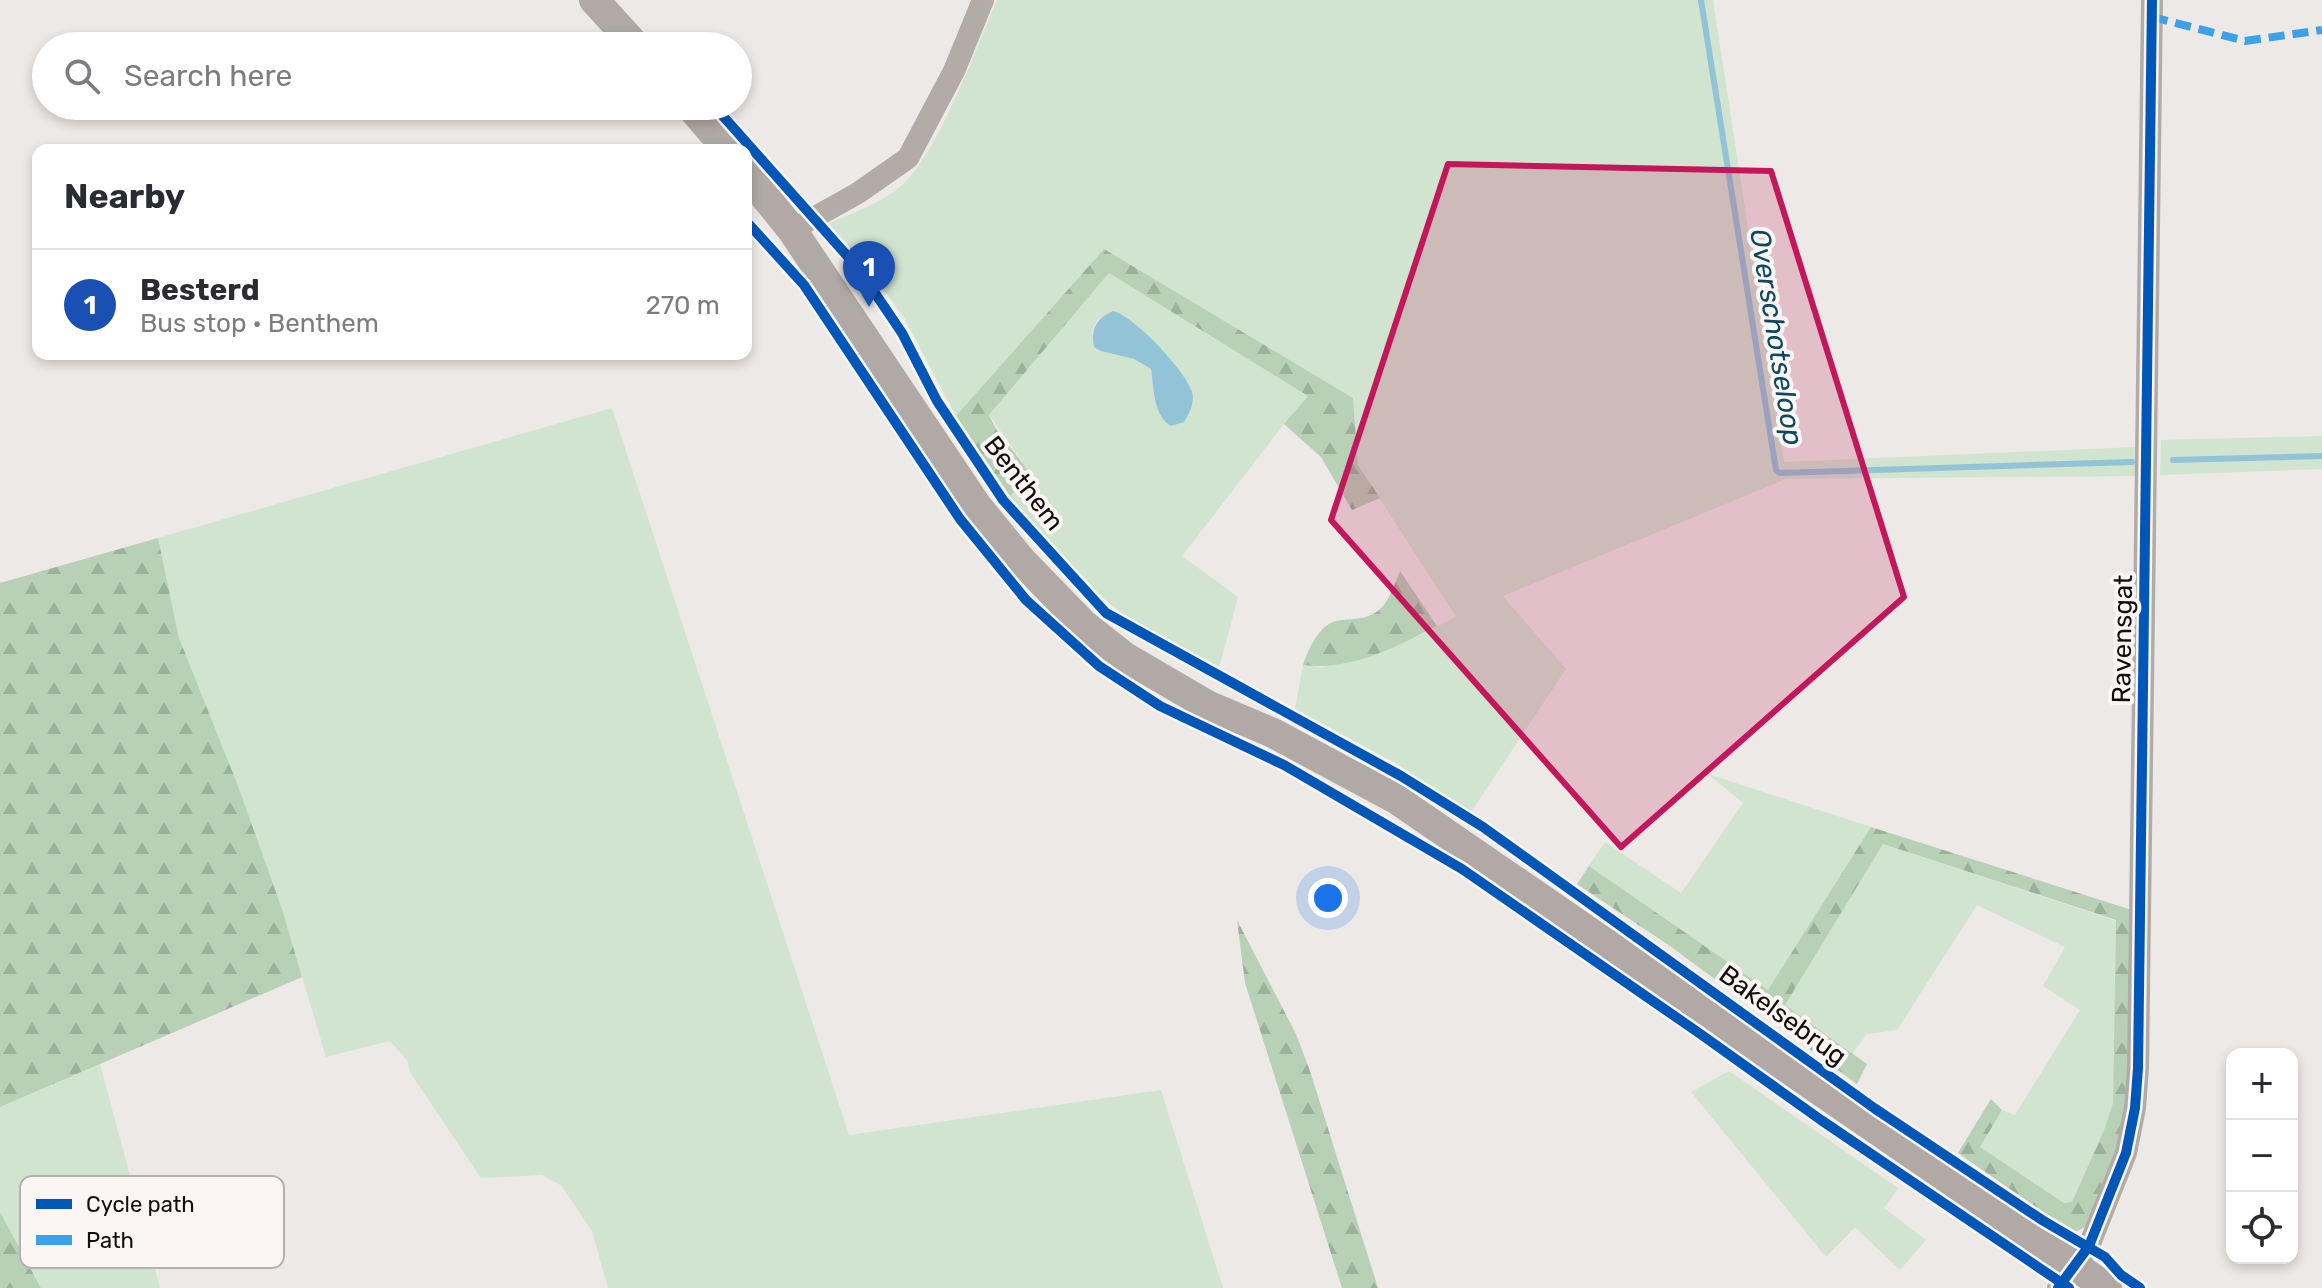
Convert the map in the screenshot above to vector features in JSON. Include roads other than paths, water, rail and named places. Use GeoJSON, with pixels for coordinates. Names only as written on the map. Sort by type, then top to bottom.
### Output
{"type":"FeatureCollection","features":[{"type":"Feature","properties":{"kind":"main road"},"geometry":{"type":"LineString","coordinates":[[594,0],[623,32]]}},
{"type":"Feature","properties":{"kind":"main road"},"geometry":{"type":"LineString","coordinates":[[702,120],[723,144]]}},
{"type":"Feature","properties":{"kind":"main road","name":"Benthem"},"geometry":{"type":"LineString","coordinates":[[752,180],[792,230],[977,506],[1021,560],[1083,624],[1125,657],[1207,705],[1273,733],[1396,799]]}},
{"type":"Feature","properties":{"kind":"main road","name":"Bakelsebrug"},"geometry":{"type":"LineString","coordinates":[[1396,799],[2066,1277],[2107,1288]]}},
{"type":"Feature","properties":{"kind":"street"},"geometry":{"type":"LineString","coordinates":[[792,230],[858,193],[908,158],[954,71],[983,0]]}},
{"type":"Feature","properties":{"kind":"street","name":"Ravensgat"},"geometry":{"type":"LineString","coordinates":[[2066,1277],[2089,1246],[2126,1153],[2135,1108],[2138,1068],[2152,0]]}},
{"type":"Feature","properties":{"kind":"water"},"geometry":{"type":"Polygon","coordinates":[[[1113,311],[1146,333],[1188,383],[1193,400],[1184,422],[1171,426],[1161,415],[1155,400],[1151,369],[1134,359],[1094,347],[1096,325],[1113,311]]]}},
{"type":"Feature","properties":{"kind":"waterway","name":"Overschotseloop"},"geometry":{"type":"LineString","coordinates":[[1701,0],[1776,470],[1779,473],[2132,462]]}},
{"type":"Feature","properties":{"kind":"waterway","name":"Overschotseloop"},"geometry":{"type":"LineString","coordinates":[[2173,460],[2322,456]]}},
{"type":"Feature","properties":{"kind":"place","name":"Besterd"},"geometry":{"type":"Point","coordinates":[869,307]}}]}
